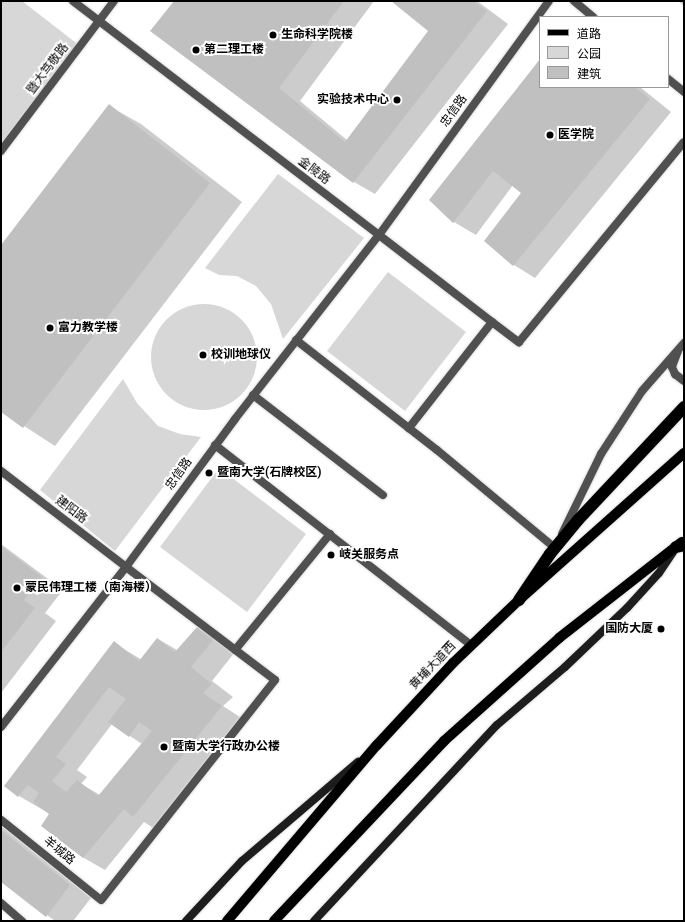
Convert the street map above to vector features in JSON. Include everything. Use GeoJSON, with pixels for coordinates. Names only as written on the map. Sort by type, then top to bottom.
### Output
{"type":"FeatureCollection","features":[{"type":"Feature","properties":{"kind":"highway"},"geometry":{"type":"LineString","coordinates":[[519,600],[555,548],[616,478],[684,407]]}},
{"type":"Feature","properties":{"kind":"main road","name":"黄埔大道西"},"geometry":{"type":"LineString","coordinates":[[227,921],[377,746],[471,645],[519,600],[684,453]]}},
{"type":"Feature","properties":{"kind":"main road"},"geometry":{"type":"LineString","coordinates":[[274,921],[444,741],[559,638],[681,544]]}},
{"type":"Feature","properties":{"kind":"main road"},"geometry":{"type":"LineString","coordinates":[[314,921],[497,725],[588,646],[627,608],[659,573],[681,544]]}},
{"type":"Feature","properties":{"kind":"main road"},"geometry":{"type":"LineString","coordinates":[[186,921],[242,862],[377,746]]}},
{"type":"Feature","properties":{"kind":"street","name":"金陵路"},"geometry":{"type":"LineString","coordinates":[[73,1],[519,342],[684,142]]}},
{"type":"Feature","properties":{"kind":"street","name":"暨大笃敬路"},"geometry":{"type":"LineString","coordinates":[[1,151],[114,1]]}},
{"type":"Feature","properties":{"kind":"street","name":"忠信路"},"geometry":{"type":"LineString","coordinates":[[379,235],[549,1]]}},
{"type":"Feature","properties":{"kind":"street"},"geometry":{"type":"LineString","coordinates":[[574,1],[592,16]]}},
{"type":"Feature","properties":{"kind":"street"},"geometry":{"type":"LineString","coordinates":[[669,80],[684,92]]}},
{"type":"Feature","properties":{"kind":"street"},"geometry":{"type":"LineString","coordinates":[[379,235],[253,395],[383,495]]}},
{"type":"Feature","properties":{"kind":"street"},"geometry":{"type":"LineString","coordinates":[[409,428],[492,322]]}},
{"type":"Feature","properties":{"kind":"street"},"geometry":{"type":"LineString","coordinates":[[296,340],[409,428],[555,548],[601,454],[642,391],[682,346]]}},
{"type":"Feature","properties":{"kind":"street"},"geometry":{"type":"LineString","coordinates":[[682,346],[672,367],[675,374],[684,380]]}},
{"type":"Feature","properties":{"kind":"street","name":"忠信路"},"geometry":{"type":"LineString","coordinates":[[1,727],[126,567],[253,395]]}},
{"type":"Feature","properties":{"kind":"street"},"geometry":{"type":"LineString","coordinates":[[215,445],[471,645]]}},
{"type":"Feature","properties":{"kind":"street","name":"建阳路"},"geometry":{"type":"LineString","coordinates":[[1,471],[275,680],[101,900]]}},
{"type":"Feature","properties":{"kind":"street"},"geometry":{"type":"LineString","coordinates":[[235,650],[330,534]]}},
{"type":"Feature","properties":{"kind":"street","name":"羊城路"},"geometry":{"type":"LineString","coordinates":[[1,820],[101,900]]}},
{"type":"Feature","properties":{"kind":"street"},"geometry":{"type":"LineString","coordinates":[[1,903],[22,921]]}},
{"type":"Feature","properties":{"kind":"green space"},"geometry":{"type":"Polygon","coordinates":[[[1,1],[22,1],[80,46],[1,151],[1,1]]]}},
{"type":"Feature","properties":{"kind":"green space"},"geometry":{"type":"Polygon","coordinates":[[[278,174],[364,238],[283,339],[271,304],[256,286],[237,276],[219,275],[205,268],[278,174]]]}},
{"type":"Feature","properties":{"kind":"green space"},"geometry":{"type":"Polygon","coordinates":[[[388,272],[466,332],[405,411],[327,351],[388,272]]]}},
{"type":"Feature","properties":{"kind":"green space"},"geometry":{"type":"Polygon","coordinates":[[[204,304],[224,308],[242,319],[253,337],[257,357],[253,377],[242,395],[224,406],[204,410],[184,406],[166,395],[155,377],[151,357],[155,337],[166,319],[184,308],[204,304]]]}},
{"type":"Feature","properties":{"kind":"green space"},"geometry":{"type":"Polygon","coordinates":[[[123,379],[137,403],[158,426],[180,434],[201,437],[115,551],[40,490],[123,379]]]}},
{"type":"Feature","properties":{"kind":"green space"},"geometry":{"type":"Polygon","coordinates":[[[219,468],[306,534],[247,612],[160,547],[219,468]]]}},
{"type":"Feature","properties":{"kind":"building"},"geometry":{"type":"Polygon","coordinates":[[[174,1],[344,1],[279,88],[345,142],[428,31],[391,1],[473,1],[487,11],[353,183],[150,31],[174,1]]]}},
{"type":"Feature","properties":{"kind":"building","name":"医学院"},"geometry":{"type":"Polygon","coordinates":[[[539,60],[539,88],[636,88],[650,99],[513,266],[484,241],[521,193],[493,171],[453,223],[429,200],[539,60]]]}},
{"type":"Feature","properties":{"kind":"building","name":"富力教学楼"},"geometry":{"type":"Polygon","coordinates":[[[109,104],[210,183],[23,428],[1,412],[1,245],[109,104]]]}},
{"type":"Feature","properties":{"kind":"building","name":"蒙民伟理工楼（南海楼）"},"geometry":{"type":"Polygon","coordinates":[[[1,546],[42,577],[24,600],[35,608],[1,652],[1,546]]]}},
{"type":"Feature","properties":{"kind":"building","name":"暨南大学行政办公楼"},"geometry":{"type":"Polygon","coordinates":[[[197,627],[214,639],[191,667],[212,684],[203,693],[222,706],[133,817],[124,809],[83,858],[41,826],[49,814],[33,802],[39,793],[28,785],[18,797],[4,786],[114,641],[139,661],[157,638],[175,652],[197,627]],[[109,687],[56,757],[66,764],[52,781],[66,792],[77,780],[98,796],[152,731],[139,722],[129,737],[108,722],[126,699],[109,687]]]}},
{"type":"Feature","properties":{"kind":"building"},"geometry":{"type":"Polygon","coordinates":[[[1,830],[70,885],[46,917],[1,882],[1,830]]]}},
{"type":"Feature","properties":{"kind":"place","name":"生命科学院楼"},"geometry":{"type":"Point","coordinates":[273,35]}},
{"type":"Feature","properties":{"kind":"place","name":"第二理工楼"},"geometry":{"type":"Point","coordinates":[196,50]}},
{"type":"Feature","properties":{"kind":"place","name":"实验技术中心"},"geometry":{"type":"Point","coordinates":[397,100]}},
{"type":"Feature","properties":{"kind":"place","name":"医学院"},"geometry":{"type":"Point","coordinates":[550,135]}},
{"type":"Feature","properties":{"kind":"place","name":"富力教学楼"},"geometry":{"type":"Point","coordinates":[50,328]}},
{"type":"Feature","properties":{"kind":"place","name":"校训地球仪"},"geometry":{"type":"Point","coordinates":[203,355]}},
{"type":"Feature","properties":{"kind":"place","name":"暨南大学(石牌校区)"},"geometry":{"type":"Point","coordinates":[209,473]}},
{"type":"Feature","properties":{"kind":"place","name":"岐关服务点"},"geometry":{"type":"Point","coordinates":[331,555]}},
{"type":"Feature","properties":{"kind":"place","name":"蒙民伟理工楼（南海楼）"},"geometry":{"type":"Point","coordinates":[17,588]}},
{"type":"Feature","properties":{"kind":"place","name":"国防大厦"},"geometry":{"type":"Point","coordinates":[661,629]}},
{"type":"Feature","properties":{"kind":"place","name":"暨南大学行政办公楼"},"geometry":{"type":"Point","coordinates":[164,747]}}]}
